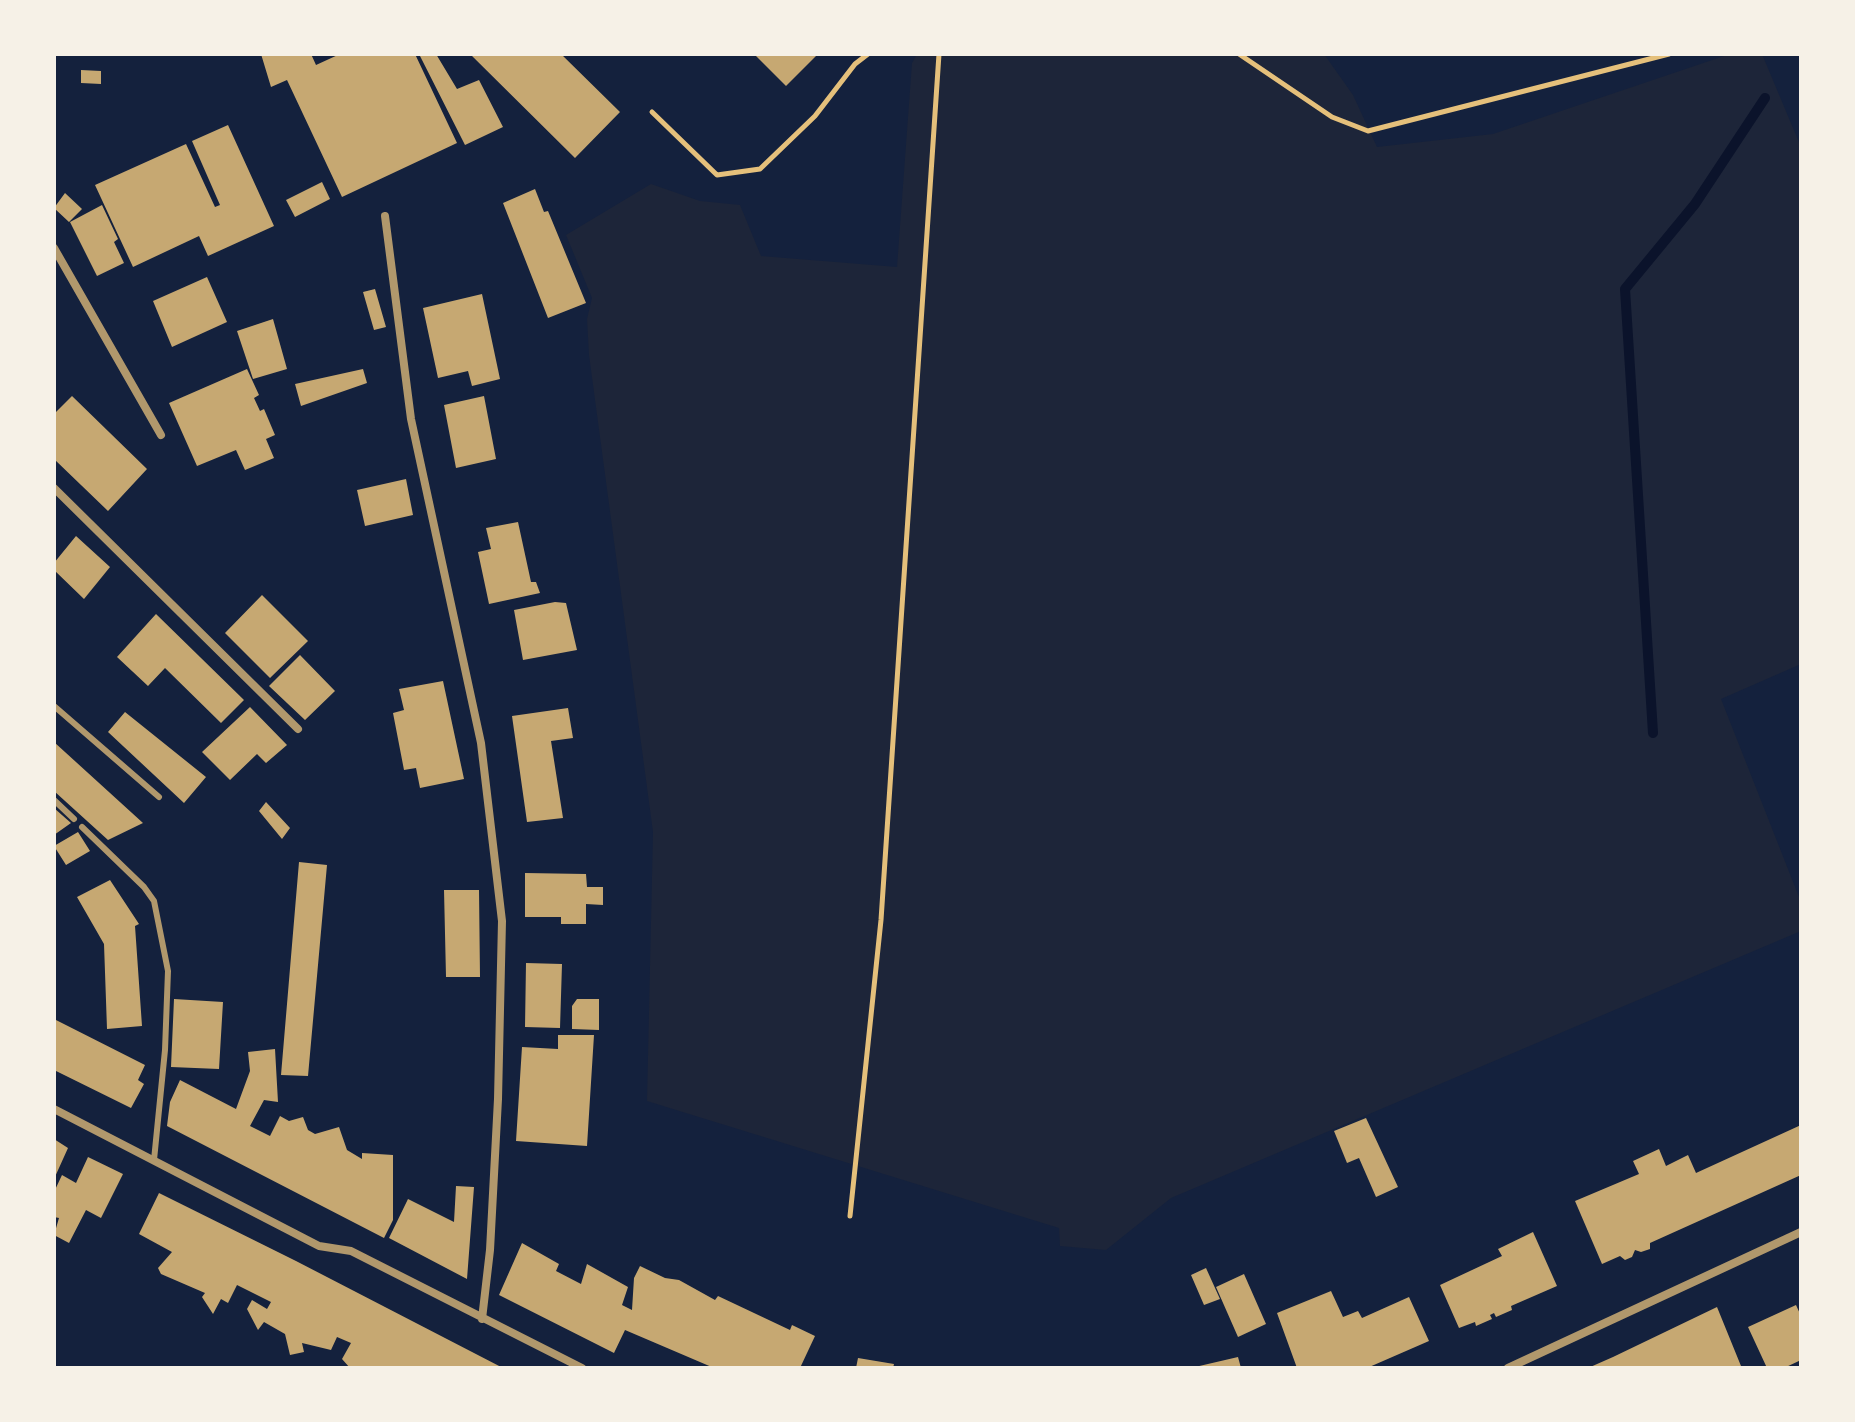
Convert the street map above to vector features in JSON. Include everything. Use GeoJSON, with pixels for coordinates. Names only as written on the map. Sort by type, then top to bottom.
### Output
{"type":"FeatureCollection","features":[{"type":"Feature","properties":{"kind":"street"},"geometry":{"type":"LineString","coordinates":[[385,216],[411,419],[481,743],[502,921],[497,1114],[490,1250],[482,1319]]}},
{"type":"Feature","properties":{"kind":"street"},"geometry":{"type":"LineString","coordinates":[[54,248],[161,435]]}},
{"type":"Feature","properties":{"kind":"street"},"geometry":{"type":"LineString","coordinates":[[54,488],[298,729]]}},
{"type":"Feature","properties":{"kind":"street"},"geometry":{"type":"LineString","coordinates":[[54,1109],[319,1246],[351,1251],[582,1368]]}},
{"type":"Feature","properties":{"kind":"street"},"geometry":{"type":"LineString","coordinates":[[1508,1368],[1801,1232]]}},
{"type":"Feature","properties":{"kind":"lane"},"geometry":{"type":"LineString","coordinates":[[54,706],[159,797]]}},
{"type":"Feature","properties":{"kind":"lane"},"geometry":{"type":"LineString","coordinates":[[54,800],[74,819]]}},
{"type":"Feature","properties":{"kind":"lane"},"geometry":{"type":"LineString","coordinates":[[82,827],[144,887],[154,901],[168,971],[165,1050],[154,1160]]}},
{"type":"Feature","properties":{"kind":"path"},"geometry":{"type":"LineString","coordinates":[[652,112],[717,175],[760,169],[815,116],[855,64],[868,54]]}},
{"type":"Feature","properties":{"kind":"path"},"geometry":{"type":"LineString","coordinates":[[850,1216],[881,920],[939,54]]}},
{"type":"Feature","properties":{"kind":"path"},"geometry":{"type":"LineString","coordinates":[[1239,54],[1332,117],[1368,131],[1669,54]]}},
{"type":"Feature","properties":{"kind":"shaded area"},"geometry":{"type":"Polygon","coordinates":[[[917,54],[1324,54],[1353,95],[1377,147],[1493,134],[1730,54],[1762,54],[1801,147],[1801,664],[1721,699],[1801,902],[1801,931],[1171,1198],[1106,1250],[1060,1246],[1059,1228],[647,1101],[653,832],[589,355],[587,319],[592,298],[566,235],[651,184],[700,201],[740,205],[761,256],[897,267],[912,63],[917,54]]]}},
{"type":"Feature","properties":{"kind":"building"},"geometry":{"type":"Polygon","coordinates":[[[261,54],[311,54],[316,65],[340,54],[415,54],[457,143],[342,197],[287,80],[271,87],[261,54]]]}},
{"type":"Feature","properties":{"kind":"building"},"geometry":{"type":"Polygon","coordinates":[[[419,54],[436,54],[457,89],[479,80],[503,127],[465,145],[419,54]]]}},
{"type":"Feature","properties":{"kind":"building"},"geometry":{"type":"Polygon","coordinates":[[[470,54],[561,54],[620,112],[575,158],[470,54]]]}},
{"type":"Feature","properties":{"kind":"building"},"geometry":{"type":"Polygon","coordinates":[[[754,54],[818,54],[786,86],[754,54]]]}},
{"type":"Feature","properties":{"kind":"building"},"geometry":{"type":"Polygon","coordinates":[[[81,70],[101,71],[101,84],[81,83],[81,70]]]}},
{"type":"Feature","properties":{"kind":"building"},"geometry":{"type":"Polygon","coordinates":[[[228,125],[274,226],[208,256],[199,236],[133,267],[95,185],[186,144],[215,207],[220,205],[192,141],[228,125]]]}},
{"type":"Feature","properties":{"kind":"building"},"geometry":{"type":"Polygon","coordinates":[[[322,182],[330,199],[295,217],[286,200],[322,182]]]}},
{"type":"Feature","properties":{"kind":"building"},"geometry":{"type":"Polygon","coordinates":[[[535,189],[544,212],[548,211],[586,303],[548,318],[503,203],[535,189]]]}},
{"type":"Feature","properties":{"kind":"building"},"geometry":{"type":"Polygon","coordinates":[[[65,193],[82,209],[69,222],[54,208],[65,193]]]}},
{"type":"Feature","properties":{"kind":"building"},"geometry":{"type":"Polygon","coordinates":[[[102,205],[118,239],[114,242],[124,263],[97,276],[70,222],[102,205]]]}},
{"type":"Feature","properties":{"kind":"building"},"geometry":{"type":"Polygon","coordinates":[[[207,277],[227,322],[172,347],[153,301],[207,277]]]}},
{"type":"Feature","properties":{"kind":"building"},"geometry":{"type":"Polygon","coordinates":[[[375,289],[386,327],[374,330],[363,292],[375,289]]]}},
{"type":"Feature","properties":{"kind":"building"},"geometry":{"type":"Polygon","coordinates":[[[482,294],[500,379],[472,386],[468,371],[438,378],[423,308],[482,294]]]}},
{"type":"Feature","properties":{"kind":"building"},"geometry":{"type":"Polygon","coordinates":[[[273,319],[287,369],[253,379],[237,331],[273,319]]]}},
{"type":"Feature","properties":{"kind":"building"},"geometry":{"type":"Polygon","coordinates":[[[247,369],[259,395],[254,398],[260,411],[264,409],[275,435],[266,439],[274,458],[245,470],[236,450],[197,466],[169,403],[247,369]]]}},
{"type":"Feature","properties":{"kind":"building"},"geometry":{"type":"Polygon","coordinates":[[[363,369],[367,383],[301,406],[295,384],[363,369]]]}},
{"type":"Feature","properties":{"kind":"building"},"geometry":{"type":"Polygon","coordinates":[[[72,396],[147,469],[108,511],[54,459],[54,414],[72,396]]]}},
{"type":"Feature","properties":{"kind":"building"},"geometry":{"type":"Polygon","coordinates":[[[484,396],[496,459],[456,468],[444,405],[484,396]]]}},
{"type":"Feature","properties":{"kind":"building"},"geometry":{"type":"Polygon","coordinates":[[[406,479],[413,515],[365,526],[357,490],[406,479]]]}},
{"type":"Feature","properties":{"kind":"building"},"geometry":{"type":"Polygon","coordinates":[[[518,522],[531,582],[536,582],[540,593],[489,604],[478,552],[491,549],[486,528],[518,522]]]}},
{"type":"Feature","properties":{"kind":"building"},"geometry":{"type":"Polygon","coordinates":[[[76,536],[110,567],[84,599],[54,570],[54,563],[76,536]]]}},
{"type":"Feature","properties":{"kind":"building"},"geometry":{"type":"Polygon","coordinates":[[[262,595],[308,641],[270,678],[225,633],[262,595]]]}},
{"type":"Feature","properties":{"kind":"building"},"geometry":{"type":"Polygon","coordinates":[[[555,602],[566,603],[577,650],[523,660],[514,610],[555,602]]]}},
{"type":"Feature","properties":{"kind":"building"},"geometry":{"type":"Polygon","coordinates":[[[156,614],[244,700],[221,723],[165,668],[148,686],[117,657],[156,614]]]}},
{"type":"Feature","properties":{"kind":"building"},"geometry":{"type":"Polygon","coordinates":[[[300,655],[335,691],[305,720],[269,686],[300,655]]]}},
{"type":"Feature","properties":{"kind":"building"},"geometry":{"type":"Polygon","coordinates":[[[443,681],[464,779],[420,788],[416,768],[404,770],[393,713],[404,710],[399,689],[443,681]]]}},
{"type":"Feature","properties":{"kind":"building"},"geometry":{"type":"Polygon","coordinates":[[[250,707],[287,745],[266,763],[257,754],[230,780],[202,752],[250,707]]]}},
{"type":"Feature","properties":{"kind":"building"},"geometry":{"type":"Polygon","coordinates":[[[568,708],[573,738],[551,741],[563,818],[527,822],[512,716],[568,708]]]}},
{"type":"Feature","properties":{"kind":"building"},"geometry":{"type":"Polygon","coordinates":[[[125,712],[206,777],[184,803],[108,732],[125,712]]]}},
{"type":"Feature","properties":{"kind":"building"},"geometry":{"type":"Polygon","coordinates":[[[54,742],[143,823],[108,840],[54,791],[54,742]]]}},
{"type":"Feature","properties":{"kind":"building"},"geometry":{"type":"Polygon","coordinates":[[[266,802],[290,828],[282,839],[259,811],[266,802]]]}},
{"type":"Feature","properties":{"kind":"building"},"geometry":{"type":"Polygon","coordinates":[[[54,808],[71,823],[54,835],[54,808]]]}},
{"type":"Feature","properties":{"kind":"building"},"geometry":{"type":"Polygon","coordinates":[[[78,832],[90,851],[66,865],[54,846],[78,832]]]}},
{"type":"Feature","properties":{"kind":"building"},"geometry":{"type":"Polygon","coordinates":[[[299,862],[327,865],[308,1076],[281,1075],[299,862]]]}},
{"type":"Feature","properties":{"kind":"building"},"geometry":{"type":"Polygon","coordinates":[[[525,873],[586,874],[587,887],[603,887],[603,905],[586,904],[586,924],[561,924],[561,917],[525,917],[525,873]]]}},
{"type":"Feature","properties":{"kind":"building"},"geometry":{"type":"Polygon","coordinates":[[[110,880],[139,924],[135,926],[142,1026],[107,1029],[104,944],[77,897],[110,880]]]}},
{"type":"Feature","properties":{"kind":"building"},"geometry":{"type":"Polygon","coordinates":[[[444,890],[479,890],[480,977],[446,977],[444,890]]]}},
{"type":"Feature","properties":{"kind":"building"},"geometry":{"type":"Polygon","coordinates":[[[526,963],[562,964],[560,1028],[525,1027],[526,963]]]}},
{"type":"Feature","properties":{"kind":"building"},"geometry":{"type":"Polygon","coordinates":[[[174,999],[223,1002],[219,1069],[171,1067],[174,999]]]}},
{"type":"Feature","properties":{"kind":"building"},"geometry":{"type":"Polygon","coordinates":[[[577,999],[599,999],[599,1030],[572,1029],[572,1006],[577,999]]]}},
{"type":"Feature","properties":{"kind":"building"},"geometry":{"type":"Polygon","coordinates":[[[54,1019],[145,1065],[138,1080],[144,1084],[131,1108],[54,1070],[54,1019]]]}},
{"type":"Feature","properties":{"kind":"building"},"geometry":{"type":"Polygon","coordinates":[[[558,1035],[594,1035],[587,1146],[516,1141],[522,1047],[558,1049],[558,1035]]]}},
{"type":"Feature","properties":{"kind":"building"},"geometry":{"type":"Polygon","coordinates":[[[275,1049],[278,1102],[264,1100],[250,1126],[270,1136],[280,1116],[289,1121],[303,1117],[308,1130],[315,1134],[339,1127],[347,1150],[362,1159],[362,1153],[393,1155],[393,1220],[384,1238],[167,1126],[170,1102],[180,1080],[236,1109],[250,1071],[248,1052],[275,1049]]]}},
{"type":"Feature","properties":{"kind":"building"},"geometry":{"type":"Polygon","coordinates":[[[1366,1118],[1398,1187],[1376,1197],[1359,1158],[1347,1163],[1334,1131],[1366,1118]]]}},
{"type":"Feature","properties":{"kind":"building"},"geometry":{"type":"Polygon","coordinates":[[[1801,1125],[1801,1175],[1650,1243],[1650,1249],[1635,1250],[1632,1257],[1625,1260],[1620,1256],[1602,1264],[1575,1201],[1639,1174],[1633,1161],[1659,1149],[1666,1166],[1688,1155],[1696,1173],[1801,1125]]]}},
{"type":"Feature","properties":{"kind":"building"},"geometry":{"type":"Polygon","coordinates":[[[54,1139],[68,1148],[54,1179],[54,1139]]]}},
{"type":"Feature","properties":{"kind":"building"},"geometry":{"type":"Polygon","coordinates":[[[88,1157],[123,1174],[101,1218],[86,1210],[69,1243],[54,1235],[59,1218],[54,1217],[54,1192],[62,1175],[76,1183],[88,1157]]]}},
{"type":"Feature","properties":{"kind":"building"},"geometry":{"type":"Polygon","coordinates":[[[456,1186],[474,1187],[467,1279],[389,1238],[408,1199],[454,1222],[456,1186]]]}},
{"type":"Feature","properties":{"kind":"building"},"geometry":{"type":"Polygon","coordinates":[[[159,1193],[503,1368],[350,1368],[342,1359],[351,1343],[337,1337],[331,1350],[302,1343],[304,1352],[290,1355],[285,1334],[264,1322],[258,1330],[247,1309],[252,1300],[267,1309],[271,1302],[237,1285],[228,1303],[221,1299],[213,1314],[202,1297],[205,1293],[161,1274],[158,1268],[172,1252],[139,1234],[159,1193]]]}},
{"type":"Feature","properties":{"kind":"building"},"geometry":{"type":"Polygon","coordinates":[[[1533,1232],[1557,1286],[1511,1306],[1512,1310],[1496,1317],[1494,1313],[1490,1315],[1492,1319],[1476,1326],[1475,1322],[1459,1328],[1440,1285],[1502,1256],[1498,1249],[1533,1232]]]}},
{"type":"Feature","properties":{"kind":"building"},"geometry":{"type":"Polygon","coordinates":[[[522,1243],[559,1264],[556,1271],[581,1284],[587,1264],[628,1287],[622,1305],[632,1310],[634,1278],[640,1266],[665,1278],[679,1280],[715,1300],[718,1296],[790,1330],[792,1325],[815,1336],[800,1368],[714,1368],[625,1330],[614,1353],[499,1295],[522,1243]]]}},
{"type":"Feature","properties":{"kind":"building"},"geometry":{"type":"Polygon","coordinates":[[[1206,1268],[1220,1299],[1204,1305],[1191,1275],[1206,1268]]]}},
{"type":"Feature","properties":{"kind":"building"},"geometry":{"type":"Polygon","coordinates":[[[1244,1274],[1266,1324],[1238,1337],[1216,1287],[1244,1274]]]}},
{"type":"Feature","properties":{"kind":"building"},"geometry":{"type":"Polygon","coordinates":[[[1331,1291],[1343,1317],[1358,1311],[1362,1318],[1409,1297],[1429,1341],[1367,1368],[1297,1368],[1277,1313],[1331,1291]]]}},
{"type":"Feature","properties":{"kind":"building"},"geometry":{"type":"Polygon","coordinates":[[[1796,1305],[1801,1316],[1801,1360],[1784,1368],[1767,1368],[1748,1327],[1796,1305]]]}},
{"type":"Feature","properties":{"kind":"building"},"geometry":{"type":"Polygon","coordinates":[[[1717,1307],[1741,1366],[1588,1368],[1613,1357],[1717,1307]]]}},
{"type":"Feature","properties":{"kind":"building"},"geometry":{"type":"Polygon","coordinates":[[[1238,1357],[1241,1368],[1195,1367],[1238,1357]]]}},
{"type":"Feature","properties":{"kind":"building"},"geometry":{"type":"Polygon","coordinates":[[[858,1358],[894,1364],[893,1368],[856,1368],[858,1358]]]}},
{"type":"Feature","properties":{"kind":"waterway"},"geometry":{"type":"LineString","coordinates":[[1653,733],[1625,289],[1695,204],[1765,98]]}}]}
